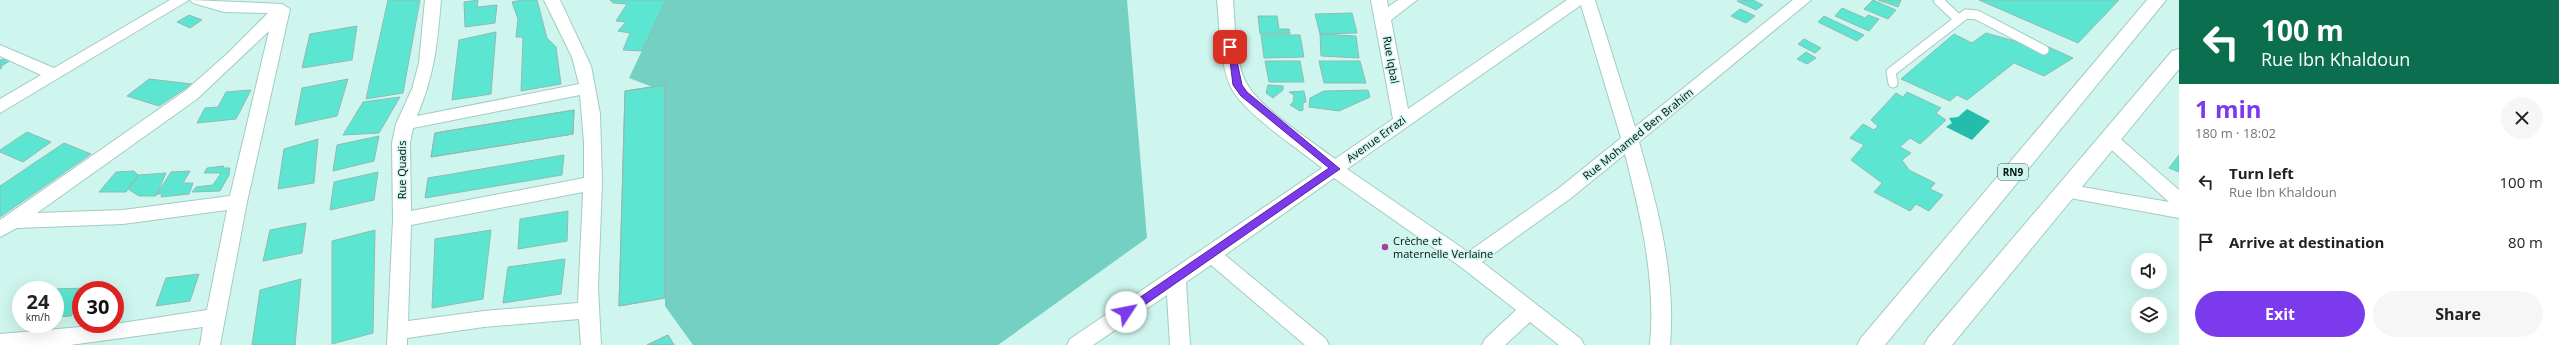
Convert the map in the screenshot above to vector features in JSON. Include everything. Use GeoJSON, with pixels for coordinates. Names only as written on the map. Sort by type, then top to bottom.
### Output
{"type":"FeatureCollection","features":[{"type":"Feature","properties":{"kind":"main road","name":"RN9"},"geometry":{"type":"LineString","coordinates":[[1870,345],[2157,0]]}},
{"type":"Feature","properties":{"kind":"main road"},"geometry":{"type":"LineString","coordinates":[[1937,345],[2179,56]]}},
{"type":"Feature","properties":{"kind":"street"},"geometry":{"type":"LineString","coordinates":[[0,107],[53,74],[181,0]]}},
{"type":"Feature","properties":{"kind":"street"},"geometry":{"type":"LineString","coordinates":[[198,0],[224,6],[282,5]]}},
{"type":"Feature","properties":{"kind":"street","name":"Rue Quadis"},"geometry":{"type":"LineString","coordinates":[[397,338],[402,220],[401,143],[405,124],[420,89],[427,63],[433,0]]}},
{"type":"Feature","properties":{"kind":"street"},"geometry":{"type":"LineString","coordinates":[[552,0],[583,66],[588,88],[593,138],[593,183],[586,276],[587,310],[591,345]]}},
{"type":"Feature","properties":{"kind":"street"},"geometry":{"type":"LineString","coordinates":[[1225,0],[1232,63],[1238,85],[1244,94],[1335,169],[1468,262],[1574,345]]}},
{"type":"Feature","properties":{"kind":"street","name":"Rue Iqbal"},"geometry":{"type":"LineString","coordinates":[[1379,0],[1384,17],[1402,120]]}},
{"type":"Feature","properties":{"kind":"street"},"geometry":{"type":"LineString","coordinates":[[1384,17],[1409,0]]}},
{"type":"Feature","properties":{"kind":"street","name":"Avenue Errazi"},"geometry":{"type":"LineString","coordinates":[[1076,345],[1176,279],[1335,169],[1402,120],[1578,0]]}},
{"type":"Feature","properties":{"kind":"street"},"geometry":{"type":"LineString","coordinates":[[1587,0],[1631,139],[1662,284],[1664,317],[1660,345]]}},
{"type":"Feature","properties":{"kind":"street","name":"Rue Mohamed Ben Brahim"},"geometry":{"type":"LineString","coordinates":[[1468,262],[1565,193],[1803,0]]}},
{"type":"Feature","properties":{"kind":"street"},"geometry":{"type":"LineString","coordinates":[[210,345],[238,202],[282,5]]}},
{"type":"Feature","properties":{"kind":"street"},"geometry":{"type":"LineString","coordinates":[[6,226],[191,95],[233,58],[282,5]]}},
{"type":"Feature","properties":{"kind":"street"},"geometry":{"type":"LineString","coordinates":[[0,50],[53,74]]}},
{"type":"Feature","properties":{"kind":"street"},"geometry":{"type":"LineString","coordinates":[[405,124],[588,88]]}},
{"type":"Feature","properties":{"kind":"street"},"geometry":{"type":"LineString","coordinates":[[2110,139],[2179,201]]}},
{"type":"Feature","properties":{"kind":"street"},"geometry":{"type":"LineString","coordinates":[[402,220],[593,183]]}},
{"type":"Feature","properties":{"kind":"street"},"geometry":{"type":"LineString","coordinates":[[2065,191],[2179,211]]}},
{"type":"Feature","properties":{"kind":"street"},"geometry":{"type":"LineString","coordinates":[[6,226],[123,217],[238,202]]}},
{"type":"Feature","properties":{"kind":"street"},"geometry":{"type":"LineString","coordinates":[[1211,254],[1319,345]]}},
{"type":"Feature","properties":{"kind":"street"},"geometry":{"type":"LineString","coordinates":[[1176,279],[1180,345]]}},
{"type":"Feature","properties":{"kind":"street"},"geometry":{"type":"LineString","coordinates":[[397,338],[484,319],[587,310]]}},
{"type":"Feature","properties":{"kind":"street"},"geometry":{"type":"LineString","coordinates":[[1492,345],[1529,310]]}},
{"type":"Feature","properties":{"kind":"street"},"geometry":{"type":"LineString","coordinates":[[0,342],[68,337],[216,317]]}},
{"type":"Feature","properties":{"kind":"lane"},"geometry":{"type":"LineString","coordinates":[[1938,0],[1958,18]]}},
{"type":"Feature","properties":{"kind":"lane"},"geometry":{"type":"LineString","coordinates":[[1893,83],[1891,72],[1958,18],[1966,14],[1977,15],[2044,50]]}},
{"type":"Feature","properties":{"kind":"shaded area"},"geometry":{"type":"Polygon","coordinates":[[[666,0],[1127,0],[1147,238],[998,345],[693,345],[665,306],[663,91],[629,78],[666,0]]]}},
{"type":"Feature","properties":{"kind":"shaded area"},"geometry":{"type":"Polygon","coordinates":[[[1967,109],[1990,121],[1972,140],[1946,127],[1952,123],[1949,118],[1958,117],[1967,109]]]}},
{"type":"Feature","properties":{"kind":"building"},"geometry":{"type":"Polygon","coordinates":[[[388,0],[420,0],[403,93],[366,99],[388,0]]]}},
{"type":"Feature","properties":{"kind":"building"},"geometry":{"type":"Polygon","coordinates":[[[478,0],[477,7],[497,5],[495,23],[465,27],[464,2],[478,0]]]}},
{"type":"Feature","properties":{"kind":"building"},"geometry":{"type":"Polygon","coordinates":[[[537,0],[547,38],[556,47],[561,84],[521,91],[523,37],[516,37],[518,19],[512,2],[537,0]]]}},
{"type":"Feature","properties":{"kind":"building"},"geometry":{"type":"Polygon","coordinates":[[[610,0],[666,0],[642,51],[623,50],[630,33],[618,31],[626,22],[616,21],[627,4],[613,3],[610,0]]]}},
{"type":"Feature","properties":{"kind":"building"},"geometry":{"type":"Polygon","coordinates":[[[1753,0],[1763,5],[1756,10],[1737,1],[1753,0]]]}},
{"type":"Feature","properties":{"kind":"building"},"geometry":{"type":"Polygon","coordinates":[[[1873,0],[1896,10],[1888,19],[1864,9],[1873,0]]]}},
{"type":"Feature","properties":{"kind":"building"},"geometry":{"type":"Polygon","coordinates":[[[1878,0],[1901,0],[1898,7],[1878,0]]]}},
{"type":"Feature","properties":{"kind":"building"},"geometry":{"type":"Polygon","coordinates":[[[1979,0],[2119,0],[2078,43],[1979,0]]]}},
{"type":"Feature","properties":{"kind":"building"},"geometry":{"type":"Polygon","coordinates":[[[1842,8],[1865,18],[1868,15],[1879,19],[1869,31],[1835,16],[1842,8]]]}},
{"type":"Feature","properties":{"kind":"building"},"geometry":{"type":"Polygon","coordinates":[[[1740,9],[1755,16],[1746,23],[1731,16],[1740,9]]]}},
{"type":"Feature","properties":{"kind":"building"},"geometry":{"type":"Polygon","coordinates":[[[1352,13],[1357,33],[1320,34],[1315,14],[1352,13]]]}},
{"type":"Feature","properties":{"kind":"building"},"geometry":{"type":"Polygon","coordinates":[[[189,15],[202,20],[190,28],[177,22],[189,15]]]}},
{"type":"Feature","properties":{"kind":"building"},"geometry":{"type":"Polygon","coordinates":[[[1258,16],[1277,16],[1279,29],[1289,29],[1290,34],[1260,34],[1258,16]]]}},
{"type":"Feature","properties":{"kind":"building"},"geometry":{"type":"Polygon","coordinates":[[[1824,16],[1864,35],[1857,41],[1818,22],[1824,16]]]}},
{"type":"Feature","properties":{"kind":"building"},"geometry":{"type":"Polygon","coordinates":[[[357,26],[352,60],[302,68],[310,34],[357,26]]]}},
{"type":"Feature","properties":{"kind":"building"},"geometry":{"type":"Polygon","coordinates":[[[496,32],[491,94],[452,100],[459,40],[496,32]]]}},
{"type":"Feature","properties":{"kind":"building"},"geometry":{"type":"Polygon","coordinates":[[[1986,33],[2025,44],[2033,40],[2073,58],[2044,76],[2014,63],[1967,100],[1957,95],[1950,101],[1901,79],[1954,34],[1972,43],[1986,33]]]}},
{"type":"Feature","properties":{"kind":"building"},"geometry":{"type":"Polygon","coordinates":[[[1320,34],[1356,36],[1359,58],[1321,56],[1320,34]]]}},
{"type":"Feature","properties":{"kind":"building"},"geometry":{"type":"Polygon","coordinates":[[[1261,35],[1300,35],[1304,57],[1264,58],[1261,35]]]}},
{"type":"Feature","properties":{"kind":"building"},"geometry":{"type":"Polygon","coordinates":[[[1804,39],[1821,48],[1815,53],[1798,44],[1804,39]]]}},
{"type":"Feature","properties":{"kind":"building"},"geometry":{"type":"Polygon","coordinates":[[[1806,52],[1816,58],[1807,64],[1797,59],[1806,52]]]}},
{"type":"Feature","properties":{"kind":"building"},"geometry":{"type":"Polygon","coordinates":[[[7,58],[11,60],[0,67],[0,60],[7,58]]]}},
{"type":"Feature","properties":{"kind":"building"},"geometry":{"type":"Polygon","coordinates":[[[1265,61],[1300,61],[1304,82],[1269,82],[1265,61]]]}},
{"type":"Feature","properties":{"kind":"building"},"geometry":{"type":"Polygon","coordinates":[[[1319,61],[1360,61],[1366,83],[1324,83],[1319,61]]]}},
{"type":"Feature","properties":{"kind":"building"},"geometry":{"type":"Polygon","coordinates":[[[149,79],[192,84],[159,106],[127,96],[149,79]]]}},
{"type":"Feature","properties":{"kind":"building"},"geometry":{"type":"Polygon","coordinates":[[[348,79],[337,116],[295,125],[302,88],[348,79]]]}},
{"type":"Feature","properties":{"kind":"building"},"geometry":{"type":"Polygon","coordinates":[[[665,85],[665,298],[619,306],[625,91],[665,85]]]}},
{"type":"Feature","properties":{"kind":"building"},"geometry":{"type":"Polygon","coordinates":[[[665,85],[665,298],[619,306],[625,91],[665,85]]]}},
{"type":"Feature","properties":{"kind":"building"},"geometry":{"type":"Polygon","coordinates":[[[1268,85],[1283,86],[1283,90],[1273,98],[1266,93],[1268,85]]]}},
{"type":"Feature","properties":{"kind":"building"},"geometry":{"type":"Polygon","coordinates":[[[251,90],[236,119],[197,123],[205,108],[218,107],[226,92],[251,90]]]}},
{"type":"Feature","properties":{"kind":"building"},"geometry":{"type":"Polygon","coordinates":[[[1368,90],[1370,97],[1339,111],[1309,107],[1310,98],[1324,91],[1368,90]]]}},
{"type":"Feature","properties":{"kind":"building"},"geometry":{"type":"Polygon","coordinates":[[[1304,91],[1306,102],[1303,103],[1303,110],[1300,111],[1290,105],[1293,102],[1294,95],[1289,92],[1304,91]]]}},
{"type":"Feature","properties":{"kind":"building"},"geometry":{"type":"Polygon","coordinates":[[[1907,92],[1941,108],[1936,113],[1946,120],[1920,144],[1910,138],[1900,147],[1911,153],[1902,160],[1909,170],[1935,183],[1930,189],[1943,195],[1929,211],[1916,204],[1910,211],[1874,192],[1882,183],[1851,160],[1864,145],[1850,138],[1863,124],[1874,130],[1878,126],[1871,120],[1896,93],[1903,97],[1907,92]]]}},
{"type":"Feature","properties":{"kind":"building"},"geometry":{"type":"Polygon","coordinates":[[[400,97],[379,133],[343,135],[363,102],[400,97]]]}},
{"type":"Feature","properties":{"kind":"building"},"geometry":{"type":"Polygon","coordinates":[[[574,110],[573,134],[431,157],[435,133],[574,110]]]}},
{"type":"Feature","properties":{"kind":"building"},"geometry":{"type":"Polygon","coordinates":[[[574,110],[573,134],[431,157],[435,133],[574,110]]]}},
{"type":"Feature","properties":{"kind":"building"},"geometry":{"type":"Polygon","coordinates":[[[27,132],[51,142],[23,162],[0,152],[0,150],[27,132]]]}},
{"type":"Feature","properties":{"kind":"building"},"geometry":{"type":"Polygon","coordinates":[[[379,136],[374,161],[333,171],[337,145],[379,136]]]}},
{"type":"Feature","properties":{"kind":"building"},"geometry":{"type":"Polygon","coordinates":[[[318,139],[314,183],[278,189],[284,149],[318,139]]]}},
{"type":"Feature","properties":{"kind":"building"},"geometry":{"type":"Polygon","coordinates":[[[64,143],[91,154],[0,217],[0,186],[64,143]]]}},
{"type":"Feature","properties":{"kind":"building"},"geometry":{"type":"Polygon","coordinates":[[[564,155],[562,175],[425,198],[428,178],[564,155]]]}},
{"type":"Feature","properties":{"kind":"building"},"geometry":{"type":"Polygon","coordinates":[[[2179,155],[2179,172],[2169,168],[2179,155]]]}},
{"type":"Feature","properties":{"kind":"building"},"geometry":{"type":"Polygon","coordinates":[[[224,166],[223,168],[230,168],[229,175],[220,191],[192,192],[196,187],[213,185],[221,173],[204,173],[207,168],[224,166]]]}},
{"type":"Feature","properties":{"kind":"building"},"geometry":{"type":"Polygon","coordinates":[[[134,171],[138,175],[126,192],[99,192],[116,172],[134,171]]]}},
{"type":"Feature","properties":{"kind":"building"},"geometry":{"type":"Polygon","coordinates":[[[190,171],[183,183],[193,183],[189,194],[161,197],[162,194],[157,194],[171,172],[190,171]]]}},
{"type":"Feature","properties":{"kind":"building"},"geometry":{"type":"Polygon","coordinates":[[[378,172],[374,200],[330,210],[334,182],[378,172]]]}},
{"type":"Feature","properties":{"kind":"building"},"geometry":{"type":"Polygon","coordinates":[[[166,173],[156,196],[139,196],[128,189],[138,175],[166,173]]]}},
{"type":"Feature","properties":{"kind":"building"},"geometry":{"type":"Polygon","coordinates":[[[568,211],[567,241],[518,249],[520,219],[568,211]]]}},
{"type":"Feature","properties":{"kind":"building"},"geometry":{"type":"Polygon","coordinates":[[[306,223],[302,253],[263,261],[270,230],[306,223]]]}},
{"type":"Feature","properties":{"kind":"building"},"geometry":{"type":"Polygon","coordinates":[[[375,230],[373,333],[332,344],[332,241],[375,230]]]}},
{"type":"Feature","properties":{"kind":"building"},"geometry":{"type":"Polygon","coordinates":[[[491,230],[483,299],[432,308],[435,239],[491,230]]]}},
{"type":"Feature","properties":{"kind":"building"},"geometry":{"type":"Polygon","coordinates":[[[565,259],[561,294],[503,303],[508,267],[565,259]]]}},
{"type":"Feature","properties":{"kind":"building"},"geometry":{"type":"Polygon","coordinates":[[[199,274],[190,301],[156,306],[166,278],[199,274]]]}},
{"type":"Feature","properties":{"kind":"building"},"geometry":{"type":"Polygon","coordinates":[[[301,279],[295,345],[252,345],[260,290],[301,279]]]}},
{"type":"Feature","properties":{"kind":"building"},"geometry":{"type":"Polygon","coordinates":[[[72,288],[71,316],[64,316],[64,289],[72,288]]]}},
{"type":"Feature","properties":{"kind":"building"},"geometry":{"type":"Polygon","coordinates":[[[668,335],[674,345],[647,345],[668,335]]]}},
{"type":"Feature","properties":{"kind":"building"},"geometry":{"type":"Polygon","coordinates":[[[668,335],[674,345],[647,345],[668,335]]]}},
{"type":"Feature","properties":{"kind":"place","name":"Crèche et maternelle Verlaine"},"geometry":{"type":"Point","coordinates":[1385,247]}},
{"type":"Feature","properties":{"kind":"route"},"geometry":{"type":"LineString","coordinates":[[1126,312],[1335,169],[1252,103],[1244,94],[1238,85],[1232,63],[1230,47]]}}]}
